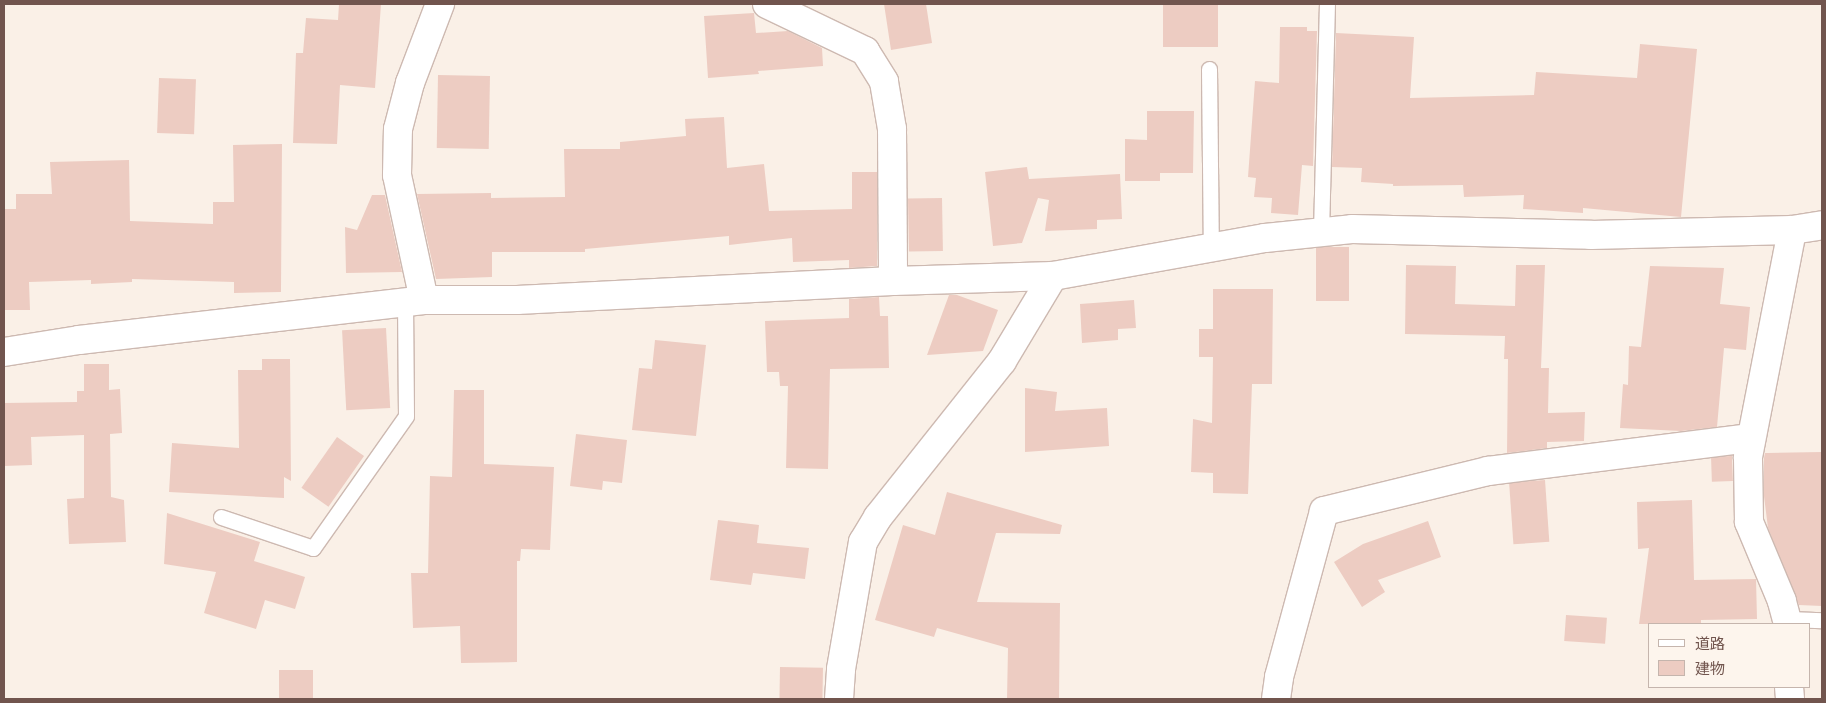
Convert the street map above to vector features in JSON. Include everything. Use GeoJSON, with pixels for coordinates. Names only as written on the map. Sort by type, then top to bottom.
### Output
{"type":"FeatureCollection","features":[{"type":"Feature","properties":{"kind":"street"},"geometry":{"type":"LineString","coordinates":[[414,301],[397,175],[398,129],[410,83],[440,4]]}},
{"type":"Feature","properties":{"kind":"street"},"geometry":{"type":"LineString","coordinates":[[767,4],[865,52],[884,82],[892,128],[893,281]]}},
{"type":"Feature","properties":{"kind":"street"},"geometry":{"type":"LineString","coordinates":[[4,352],[89,338],[414,301],[527,300],[893,281],[1053,276],[1265,238],[1352,229],[1591,236],[1792,230],[1822,225]]}},
{"type":"Feature","properties":{"kind":"street"},"geometry":{"type":"LineString","coordinates":[[1788,622],[1750,522],[1748,457],[1792,230]]}},
{"type":"Feature","properties":{"kind":"street"},"geometry":{"type":"LineString","coordinates":[[839,699],[841,669],[863,542],[878,517],[1002,361],[1053,276]]}},
{"type":"Feature","properties":{"kind":"street"},"geometry":{"type":"LineString","coordinates":[[1276,699],[1279,677],[1324,511],[1488,471],[1752,438]]}},
{"type":"Feature","properties":{"kind":"lane"},"geometry":{"type":"LineString","coordinates":[[1321,232],[1327,4]]}},
{"type":"Feature","properties":{"kind":"lane"},"geometry":{"type":"LineString","coordinates":[[1210,69],[1211,248]]}},
{"type":"Feature","properties":{"kind":"lane"},"geometry":{"type":"LineString","coordinates":[[221,517],[313,548],[406,416],[414,301]]}},
{"type":"Feature","properties":{"kind":"lane"},"geometry":{"type":"LineString","coordinates":[[1788,622],[1822,620]]}},
{"type":"Feature","properties":{"kind":"building"},"geometry":{"type":"Polygon","coordinates":[[[339,4],[381,4],[375,88],[340,85],[337,144],[293,143],[296,53],[303,53],[306,18],[338,20],[339,4]]]}},
{"type":"Feature","properties":{"kind":"building"},"geometry":{"type":"Polygon","coordinates":[[[884,4],[926,4],[932,43],[891,50],[884,4]]]}},
{"type":"Feature","properties":{"kind":"building"},"geometry":{"type":"Polygon","coordinates":[[[1163,4],[1218,4],[1218,47],[1163,47],[1163,4]]]}},
{"type":"Feature","properties":{"kind":"building"},"geometry":{"type":"Polygon","coordinates":[[[754,13],[756,33],[788,31],[822,48],[823,66],[758,71],[759,74],[708,78],[704,16],[754,13]]]}},
{"type":"Feature","properties":{"kind":"building"},"geometry":{"type":"Polygon","coordinates":[[[1280,27],[1307,27],[1307,31],[1317,31],[1313,166],[1302,165],[1298,215],[1271,213],[1272,198],[1254,197],[1256,178],[1248,177],[1255,81],[1279,83],[1280,27]]]}},
{"type":"Feature","properties":{"kind":"building"},"geometry":{"type":"Polygon","coordinates":[[[1336,33],[1414,37],[1410,98],[1534,95],[1536,72],[1637,78],[1640,44],[1697,49],[1681,217],[1583,208],[1583,213],[1523,209],[1524,195],[1464,197],[1463,185],[1393,186],[1393,184],[1361,182],[1362,168],[1332,167],[1336,33]]]}},
{"type":"Feature","properties":{"kind":"building"},"geometry":{"type":"Polygon","coordinates":[[[438,75],[490,76],[489,149],[437,148],[438,75]]]}},
{"type":"Feature","properties":{"kind":"building"},"geometry":{"type":"Polygon","coordinates":[[[159,78],[196,79],[194,134],[157,133],[159,78]]]}},
{"type":"Feature","properties":{"kind":"building"},"geometry":{"type":"Polygon","coordinates":[[[1147,111],[1194,111],[1193,173],[1160,173],[1160,181],[1125,181],[1125,139],[1147,140],[1147,111]]]}},
{"type":"Feature","properties":{"kind":"building"},"geometry":{"type":"Polygon","coordinates":[[[724,117],[727,168],[764,164],[769,211],[852,209],[852,172],[877,172],[877,266],[849,268],[849,260],[793,262],[792,238],[729,245],[729,236],[585,249],[585,252],[492,252],[492,277],[436,279],[417,194],[491,193],[491,198],[565,197],[564,149],[620,149],[620,142],[686,136],[685,119],[724,117]]]}},
{"type":"Feature","properties":{"kind":"building"},"geometry":{"type":"Polygon","coordinates":[[[282,144],[281,292],[234,293],[234,282],[132,279],[132,282],[91,284],[91,280],[29,282],[30,310],[4,310],[4,209],[16,209],[16,194],[52,194],[50,162],[129,160],[130,221],[213,224],[213,202],[234,202],[233,145],[282,144]]]}},
{"type":"Feature","properties":{"kind":"building"},"geometry":{"type":"Polygon","coordinates":[[[1027,167],[1029,179],[1120,174],[1122,219],[1097,220],[1097,229],[1045,231],[1049,200],[1038,198],[1022,243],[993,246],[985,172],[1027,167]]]}},
{"type":"Feature","properties":{"kind":"building"},"geometry":{"type":"Polygon","coordinates":[[[372,195],[385,195],[402,272],[346,273],[345,227],[357,230],[372,195]]]}},
{"type":"Feature","properties":{"kind":"building"},"geometry":{"type":"Polygon","coordinates":[[[942,198],[943,251],[909,252],[908,199],[942,198]]]}},
{"type":"Feature","properties":{"kind":"building"},"geometry":{"type":"Polygon","coordinates":[[[1316,247],[1349,247],[1349,301],[1316,301],[1316,247]]]}},
{"type":"Feature","properties":{"kind":"building"},"geometry":{"type":"Polygon","coordinates":[[[1406,265],[1456,266],[1455,304],[1515,306],[1516,265],[1545,265],[1541,368],[1549,368],[1548,413],[1585,412],[1584,441],[1547,442],[1547,448],[1507,453],[1508,359],[1504,359],[1505,336],[1405,334],[1406,265]]]}},
{"type":"Feature","properties":{"kind":"building"},"geometry":{"type":"Polygon","coordinates":[[[1650,266],[1724,268],[1720,304],[1750,307],[1746,350],[1724,348],[1717,427],[1681,431],[1620,428],[1623,384],[1628,385],[1629,346],[1641,347],[1650,266]]]}},
{"type":"Feature","properties":{"kind":"building"},"geometry":{"type":"Polygon","coordinates":[[[1213,289],[1273,289],[1272,384],[1252,384],[1248,494],[1213,493],[1213,473],[1191,472],[1193,419],[1212,423],[1213,357],[1199,357],[1199,329],[1213,329],[1213,289]]]}},
{"type":"Feature","properties":{"kind":"building"},"geometry":{"type":"Polygon","coordinates":[[[949,295],[957,295],[998,310],[983,351],[927,355],[949,295]]]}},
{"type":"Feature","properties":{"kind":"building"},"geometry":{"type":"Polygon","coordinates":[[[879,297],[880,316],[888,316],[889,368],[830,369],[828,469],[786,468],[788,386],[780,386],[779,372],[767,372],[765,321],[849,318],[849,299],[879,297]]]}},
{"type":"Feature","properties":{"kind":"building"},"geometry":{"type":"Polygon","coordinates":[[[1134,300],[1136,328],[1118,329],[1118,340],[1082,343],[1080,304],[1134,300]]]}},
{"type":"Feature","properties":{"kind":"building"},"geometry":{"type":"Polygon","coordinates":[[[386,328],[390,408],[346,410],[342,330],[386,328]]]}},
{"type":"Feature","properties":{"kind":"building"},"geometry":{"type":"Polygon","coordinates":[[[655,340],[706,345],[696,436],[632,430],[639,368],[652,369],[655,340]]]}},
{"type":"Feature","properties":{"kind":"building"},"geometry":{"type":"Polygon","coordinates":[[[262,359],[290,359],[291,481],[284,477],[284,498],[169,492],[172,443],[239,448],[238,370],[262,370],[262,359]]]}},
{"type":"Feature","properties":{"kind":"building"},"geometry":{"type":"Polygon","coordinates":[[[84,364],[109,364],[109,390],[120,389],[122,433],[110,434],[111,497],[124,500],[126,542],[69,544],[67,499],[84,498],[84,435],[31,437],[32,465],[4,466],[4,403],[77,402],[77,391],[84,391],[84,364]]]}},
{"type":"Feature","properties":{"kind":"building"},"geometry":{"type":"Polygon","coordinates":[[[1025,388],[1057,392],[1055,411],[1107,408],[1109,446],[1025,452],[1025,388]]]}},
{"type":"Feature","properties":{"kind":"building"},"geometry":{"type":"Polygon","coordinates":[[[454,390],[484,390],[484,464],[554,467],[550,550],[521,549],[520,561],[517,561],[517,662],[461,663],[460,626],[413,628],[411,573],[428,573],[430,476],[452,477],[454,390]]]}},
{"type":"Feature","properties":{"kind":"building"},"geometry":{"type":"Polygon","coordinates":[[[576,434],[627,440],[622,483],[603,481],[602,490],[570,486],[576,434]]]}},
{"type":"Feature","properties":{"kind":"building"},"geometry":{"type":"Polygon","coordinates":[[[337,437],[364,456],[328,507],[301,488],[337,437]]]}},
{"type":"Feature","properties":{"kind":"building"},"geometry":{"type":"Polygon","coordinates":[[[1822,452],[1822,606],[1799,605],[1768,528],[1764,496],[1764,458],[1765,453],[1822,452]]]}},
{"type":"Feature","properties":{"kind":"building"},"geometry":{"type":"Polygon","coordinates":[[[1732,456],[1733,481],[1712,482],[1711,457],[1732,456]]]}},
{"type":"Feature","properties":{"kind":"building"},"geometry":{"type":"Polygon","coordinates":[[[1545,480],[1549,542],[1513,544],[1509,483],[1545,480]]]}},
{"type":"Feature","properties":{"kind":"building"},"geometry":{"type":"Polygon","coordinates":[[[947,492],[1062,525],[1060,534],[996,533],[977,602],[1060,603],[1059,699],[1007,699],[1008,648],[937,628],[934,637],[875,620],[903,525],[935,535],[947,492]]]}},
{"type":"Feature","properties":{"kind":"building"},"geometry":{"type":"Polygon","coordinates":[[[1692,500],[1694,580],[1756,579],[1757,619],[1701,620],[1701,623],[1639,624],[1649,548],[1638,549],[1637,502],[1692,500]]]}},
{"type":"Feature","properties":{"kind":"building"},"geometry":{"type":"Polygon","coordinates":[[[167,513],[260,542],[254,561],[305,577],[295,609],[265,600],[256,629],[204,613],[216,572],[164,564],[167,513]]]}},
{"type":"Feature","properties":{"kind":"building"},"geometry":{"type":"Polygon","coordinates":[[[718,520],[759,525],[757,543],[809,548],[805,579],[753,573],[751,585],[710,580],[718,520]]]}},
{"type":"Feature","properties":{"kind":"building"},"geometry":{"type":"Polygon","coordinates":[[[1428,521],[1441,557],[1378,580],[1385,592],[1362,607],[1334,562],[1363,544],[1428,521]]]}},
{"type":"Feature","properties":{"kind":"building"},"geometry":{"type":"Polygon","coordinates":[[[1566,615],[1607,618],[1605,644],[1564,641],[1566,615]]]}},
{"type":"Feature","properties":{"kind":"building"},"geometry":{"type":"Polygon","coordinates":[[[780,667],[823,668],[822,699],[779,699],[780,667]]]}},
{"type":"Feature","properties":{"kind":"building"},"geometry":{"type":"Polygon","coordinates":[[[279,670],[313,670],[313,699],[279,699],[279,670]]]}}]}
